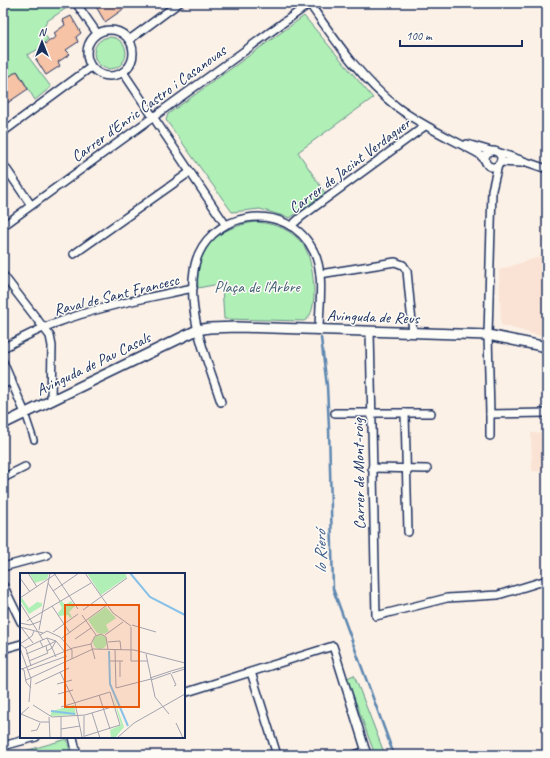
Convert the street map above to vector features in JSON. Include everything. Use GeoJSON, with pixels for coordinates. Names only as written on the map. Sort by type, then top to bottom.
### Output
{"type":"FeatureCollection","features":[{"type":"Feature","properties":{"kind":"street"},"geometry":{"type":"LineString","coordinates":[[76,3],[97,33]]}},
{"type":"Feature","properties":{"kind":"street"},"geometry":{"type":"LineString","coordinates":[[129,40],[179,3]]}},
{"type":"Feature","properties":{"kind":"street"},"geometry":{"type":"LineString","coordinates":[[309,3],[351,62],[365,78],[398,108],[424,126],[479,154],[492,166],[499,164],[530,164]]}},
{"type":"Feature","properties":{"kind":"street","name":"Carrer d'Enric Castro i Casanovas"},"geometry":{"type":"LineString","coordinates":[[3,226],[309,3]]}},
{"type":"Feature","properties":{"kind":"street"},"geometry":{"type":"LineString","coordinates":[[106,30],[117,30],[129,40],[132,45],[133,57],[123,72],[118,75],[106,76],[95,71],[91,67],[86,52],[89,41],[97,33],[106,30]]}},
{"type":"Feature","properties":{"kind":"street"},"geometry":{"type":"LineString","coordinates":[[3,132],[91,67]]}},
{"type":"Feature","properties":{"kind":"street"},"geometry":{"type":"LineString","coordinates":[[123,72],[225,224]]}},
{"type":"Feature","properties":{"kind":"street","name":"Carrer de Jacint Verdaguer"},"geometry":{"type":"LineString","coordinates":[[291,226],[424,126]]}},
{"type":"Feature","properties":{"kind":"street"},"geometry":{"type":"LineString","coordinates":[[452,139],[547,169]]}},
{"type":"Feature","properties":{"kind":"street"},"geometry":{"type":"LineString","coordinates":[[490,436],[488,334],[492,190],[500,156],[494,152],[486,154],[486,162],[492,190]]}},
{"type":"Feature","properties":{"kind":"street"},"geometry":{"type":"LineString","coordinates":[[3,164],[31,206]]}},
{"type":"Feature","properties":{"kind":"street"},"geometry":{"type":"LineString","coordinates":[[74,254],[190,172]]}},
{"type":"Feature","properties":{"kind":"street"},"geometry":{"type":"LineString","coordinates":[[221,402],[198,330],[193,288],[194,269],[200,252],[211,236],[225,224],[243,218],[262,216],[274,218],[291,226],[310,245],[316,257],[320,274],[319,330]]}},
{"type":"Feature","properties":{"kind":"street"},"geometry":{"type":"LineString","coordinates":[[320,274],[395,262],[403,264],[407,271],[413,333]]}},
{"type":"Feature","properties":{"kind":"street"},"geometry":{"type":"LineString","coordinates":[[3,275],[45,328],[51,340],[51,400]]}},
{"type":"Feature","properties":{"kind":"street","name":"Raval de Sant Francesc"},"geometry":{"type":"LineString","coordinates":[[3,348],[45,328],[71,318],[118,305],[193,288]]}},
{"type":"Feature","properties":{"kind":"street","name":"Avinguda de Reus"},"geometry":{"type":"LineString","coordinates":[[198,330],[225,327],[488,334],[547,347]]}},
{"type":"Feature","properties":{"kind":"street","name":"Avinguda de Pau Casals"},"geometry":{"type":"LineString","coordinates":[[3,424],[198,330]]}},
{"type":"Feature","properties":{"kind":"street","name":"Carrer de Mont-roig"},"geometry":{"type":"LineString","coordinates":[[370,331],[376,616],[447,598],[498,595],[547,580]]}},
{"type":"Feature","properties":{"kind":"street"},"geometry":{"type":"LineString","coordinates":[[3,362],[25,413],[34,440]]}},
{"type":"Feature","properties":{"kind":"street"},"geometry":{"type":"LineString","coordinates":[[3,384],[12,381]]}},
{"type":"Feature","properties":{"kind":"street"},"geometry":{"type":"LineString","coordinates":[[335,413],[431,413]]}},
{"type":"Feature","properties":{"kind":"street"},"geometry":{"type":"LineString","coordinates":[[405,413],[408,532]]}},
{"type":"Feature","properties":{"kind":"street"},"geometry":{"type":"LineString","coordinates":[[490,414],[547,414]]}},
{"type":"Feature","properties":{"kind":"street"},"geometry":{"type":"LineString","coordinates":[[3,478],[25,467]]}},
{"type":"Feature","properties":{"kind":"street"},"geometry":{"type":"LineString","coordinates":[[372,468],[427,469]]}},
{"type":"Feature","properties":{"kind":"street"},"geometry":{"type":"LineString","coordinates":[[3,567],[47,554]]}},
{"type":"Feature","properties":{"kind":"street"},"geometry":{"type":"LineString","coordinates":[[3,585],[20,620]]}},
{"type":"Feature","properties":{"kind":"street"},"geometry":{"type":"LineString","coordinates":[[3,649],[20,644]]}},
{"type":"Feature","properties":{"kind":"street"},"geometry":{"type":"LineString","coordinates":[[185,693],[333,646],[367,753],[354,755]]}},
{"type":"Feature","properties":{"kind":"street"},"geometry":{"type":"LineString","coordinates":[[251,672],[277,755]]}},
{"type":"Feature","properties":{"kind":"street"},"geometry":{"type":"LineString","coordinates":[[3,746],[32,738]]}},
{"type":"Feature","properties":{"kind":"street"},"geometry":{"type":"LineString","coordinates":[[73,738],[77,755]]}},
{"type":"Feature","properties":{"kind":"shaded area"},"geometry":{"type":"Polygon","coordinates":[[[542,212],[547,213],[547,338],[501,325],[499,270],[542,256],[542,212]]]}},
{"type":"Feature","properties":{"kind":"shaded area"},"geometry":{"type":"Polygon","coordinates":[[[531,433],[547,433],[547,472],[532,471],[531,433]]]}},
{"type":"Feature","properties":{"kind":"green space"},"geometry":{"type":"Polygon","coordinates":[[[3,3],[66,3],[68,7],[47,21],[42,32],[48,39],[37,50],[27,55],[51,87],[35,100],[18,72],[5,80],[3,77],[3,3]]]}},
{"type":"Feature","properties":{"kind":"green space"},"geometry":{"type":"Polygon","coordinates":[[[304,16],[373,98],[298,152],[325,193],[290,218],[260,209],[232,212],[166,120],[168,114],[304,16]]]}},
{"type":"Feature","properties":{"kind":"green space"},"geometry":{"type":"Polygon","coordinates":[[[107,37],[113,37],[123,44],[126,53],[125,59],[119,66],[113,69],[107,69],[97,62],[94,56],[94,50],[101,40],[107,37]]]}},
{"type":"Feature","properties":{"kind":"green space","name":"Plaça de l'Arbre"},"geometry":{"type":"Polygon","coordinates":[[[255,222],[282,228],[300,240],[304,246],[310,262],[314,286],[314,298],[309,316],[304,321],[224,319],[222,286],[219,284],[198,288],[200,261],[211,242],[219,235],[230,229],[255,222]]]}},
{"type":"Feature","properties":{"kind":"green space"},"geometry":{"type":"Polygon","coordinates":[[[354,675],[385,755],[375,755],[347,678],[354,675]]]}},
{"type":"Feature","properties":{"kind":"green space"},"geometry":{"type":"Polygon","coordinates":[[[67,739],[71,755],[11,755],[67,739]]]}},
{"type":"Feature","properties":{"kind":"building"},"geometry":{"type":"Polygon","coordinates":[[[94,3],[132,3],[105,22],[94,3]]]}},
{"type":"Feature","properties":{"kind":"building"},"geometry":{"type":"Polygon","coordinates":[[[71,16],[81,33],[76,37],[78,42],[66,50],[70,54],[58,62],[60,66],[46,75],[34,56],[46,48],[43,45],[56,37],[54,33],[65,25],[63,20],[71,16]]]}},
{"type":"Feature","properties":{"kind":"building"},"geometry":{"type":"Polygon","coordinates":[[[17,71],[28,89],[3,106],[3,81],[17,71]]]}},
{"type":"Feature","properties":{"kind":"waterway","name":"lo Rieró"},"geometry":{"type":"LineString","coordinates":[[321,338],[327,386],[333,589],[394,755]]}}]}
